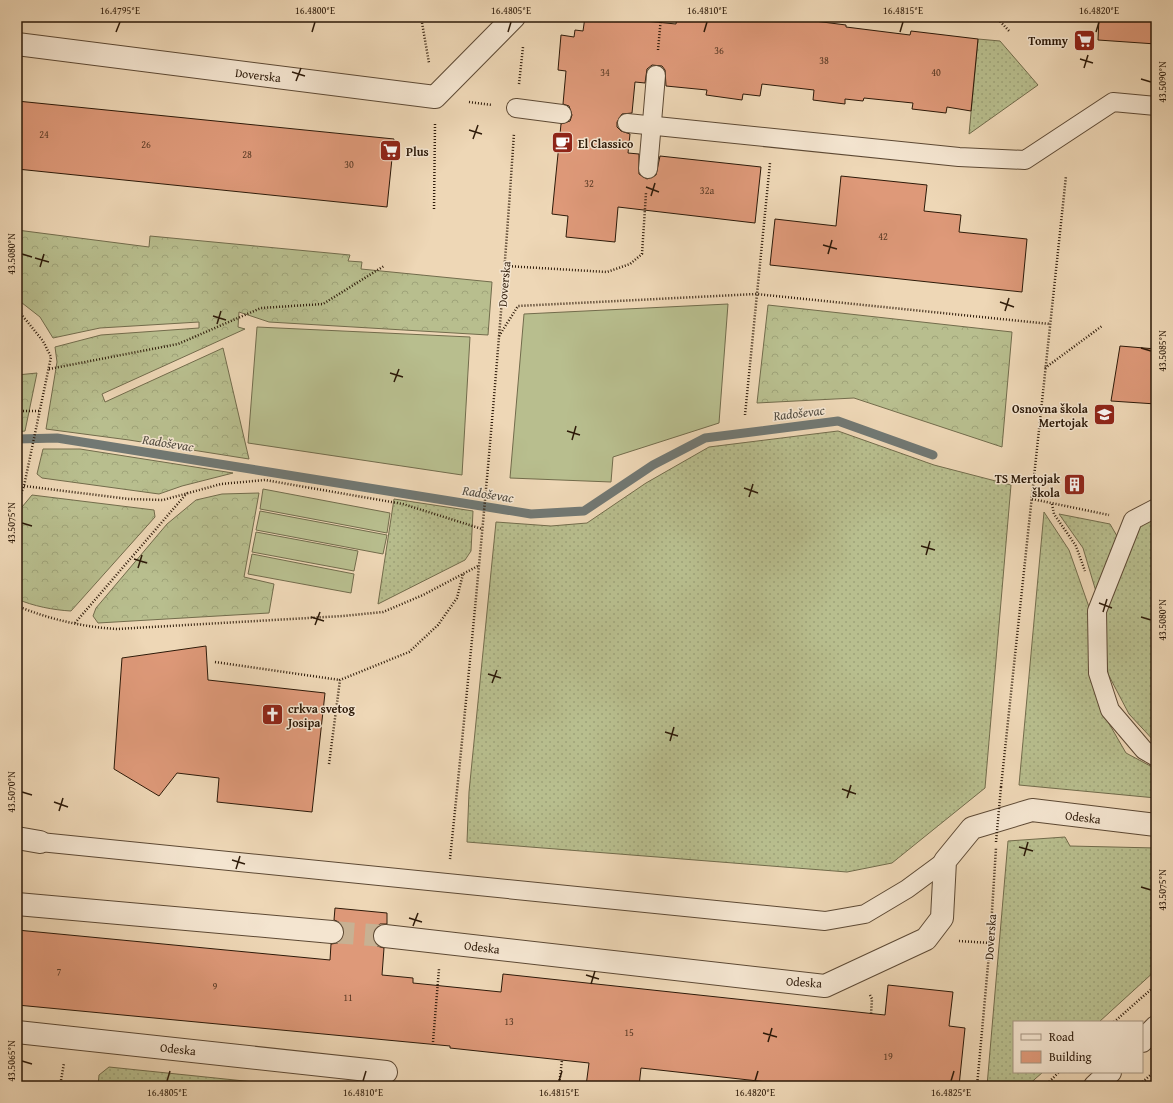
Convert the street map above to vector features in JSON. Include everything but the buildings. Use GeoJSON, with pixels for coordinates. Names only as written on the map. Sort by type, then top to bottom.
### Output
{"type":"FeatureCollection","features":[{"type":"Feature","properties":{"kind":"street"},"geometry":{"type":"LineString","coordinates":[[435,97],[514,17]]}},
{"type":"Feature","properties":{"kind":"street","name":"Doverska"},"geometry":{"type":"LineString","coordinates":[[17,44],[435,97]]}},
{"type":"Feature","properties":{"kind":"street","name":"Odeska"},"geometry":{"type":"LineString","coordinates":[[385,936],[825,986],[926,939],[942,918],[945,861],[972,828],[1032,810],[1156,825]]}},
{"type":"Feature","properties":{"kind":"street"},"geometry":{"type":"LineString","coordinates":[[17,838],[40,842]]}},
{"type":"Feature","properties":{"kind":"street"},"geometry":{"type":"LineString","coordinates":[[17,904],[332,932]]}},
{"type":"Feature","properties":{"kind":"street"},"geometry":{"type":"LineString","coordinates":[[1143,1040],[1156,1027]]}},
{"type":"Feature","properties":{"kind":"street","name":"Odeska"},"geometry":{"type":"LineString","coordinates":[[17,1032],[386,1072]]}},
{"type":"Feature","properties":{"kind":"street"},"geometry":{"type":"LineString","coordinates":[[1095,1086],[1109,1073]]}},
{"type":"Feature","properties":{"kind":"lane"},"geometry":{"type":"LineString","coordinates":[[648,169],[656,75]]}},
{"type":"Feature","properties":{"kind":"lane"},"geometry":{"type":"LineString","coordinates":[[628,123],[959,157],[1025,160],[1113,102],[1156,106]]}},
{"type":"Feature","properties":{"kind":"lane"},"geometry":{"type":"LineString","coordinates":[[516,108],[562,114]]}},
{"type":"Feature","properties":{"kind":"lane"},"geometry":{"type":"LineString","coordinates":[[1156,508],[1132,520],[1097,611],[1098,673],[1110,710],[1144,750],[1156,757]]}},
{"type":"Feature","properties":{"kind":"lane"},"geometry":{"type":"LineString","coordinates":[[40,842],[825,921],[866,914],[907,889],[945,861]]}},
{"type":"Feature","properties":{"kind":"path"},"geometry":{"type":"LineString","coordinates":[[421,17],[435,97],[434,209]]}},
{"type":"Feature","properties":{"kind":"path"},"geometry":{"type":"LineString","coordinates":[[656,75],[661,17]]}},
{"type":"Feature","properties":{"kind":"path"},"geometry":{"type":"LineString","coordinates":[[996,17],[1010,32]]}},
{"type":"Feature","properties":{"kind":"path","name":"Doverska"},"geometry":{"type":"LineString","coordinates":[[450,860],[506,266],[516,108],[524,40]]}},
{"type":"Feature","properties":{"kind":"path"},"geometry":{"type":"LineString","coordinates":[[435,97],[516,108]]}},
{"type":"Feature","properties":{"kind":"path"},"geometry":{"type":"LineString","coordinates":[[745,415],[756,294],[773,139]]}},
{"type":"Feature","properties":{"kind":"path"},"geometry":{"type":"LineString","coordinates":[[506,266],[607,272],[630,264],[642,254],[648,169]]}},
{"type":"Feature","properties":{"kind":"path","name":"Doverska"},"geometry":{"type":"LineString","coordinates":[[977,1086],[990,943],[1001,787],[1066,176]]}},
{"type":"Feature","properties":{"kind":"path"},"geometry":{"type":"LineString","coordinates":[[49,369],[178,344],[261,308],[323,304],[384,266]]}},
{"type":"Feature","properties":{"kind":"path"},"geometry":{"type":"LineString","coordinates":[[499,337],[518,306],[756,294],[1050,324]]}},
{"type":"Feature","properties":{"kind":"path"},"geometry":{"type":"LineString","coordinates":[[17,309],[43,341],[51,357],[33,449],[24,486],[17,503]]}},
{"type":"Feature","properties":{"kind":"path"},"geometry":{"type":"LineString","coordinates":[[1045,368],[1102,326]]}},
{"type":"Feature","properties":{"kind":"path"},"geometry":{"type":"LineString","coordinates":[[17,411],[40,411]]}},
{"type":"Feature","properties":{"kind":"path"},"geometry":{"type":"LineString","coordinates":[[24,486],[129,499],[163,500],[221,484],[265,480],[403,504],[482,529]]}},
{"type":"Feature","properties":{"kind":"path"},"geometry":{"type":"LineString","coordinates":[[75,623],[188,493]]}},
{"type":"Feature","properties":{"kind":"path"},"geometry":{"type":"LineString","coordinates":[[1032,499],[1132,520]]}},
{"type":"Feature","properties":{"kind":"path"},"geometry":{"type":"LineString","coordinates":[[1052,504],[1054,514],[1076,546],[1097,611]]}},
{"type":"Feature","properties":{"kind":"path"},"geometry":{"type":"LineString","coordinates":[[17,606],[45,617],[75,623],[90,628],[116,629],[343,616],[383,612],[423,595],[478,566]]}},
{"type":"Feature","properties":{"kind":"path"},"geometry":{"type":"LineString","coordinates":[[215,662],[340,680],[410,652],[438,625],[457,598],[463,574]]}},
{"type":"Feature","properties":{"kind":"path"},"geometry":{"type":"LineString","coordinates":[[330,764],[340,680]]}},
{"type":"Feature","properties":{"kind":"path"},"geometry":{"type":"LineString","coordinates":[[433,1042],[441,942]]}},
{"type":"Feature","properties":{"kind":"path"},"geometry":{"type":"LineString","coordinates":[[1115,1021],[1156,985]]}},
{"type":"Feature","properties":{"kind":"path"},"geometry":{"type":"LineString","coordinates":[[559,1086],[562,1060]]}},
{"type":"Feature","properties":{"kind":"path"},"geometry":{"type":"LineString","coordinates":[[1138,1086],[1156,1070]]}},
{"type":"Feature","properties":{"kind":"path"},"geometry":{"type":"LineString","coordinates":[[1044,1086],[1058,1073]]}},
{"type":"Feature","properties":{"kind":"green space"},"geometry":{"type":"Polygon","coordinates":[[[978,39],[1000,41],[1038,85],[969,134],[978,39]]]}},
{"type":"Feature","properties":{"kind":"green space"},"geometry":{"type":"Polygon","coordinates":[[[17,230],[149,247],[150,236],[350,255],[348,261],[362,262],[361,269],[492,282],[488,335],[269,322],[239,312],[238,327],[245,329],[102,394],[105,402],[223,348],[249,459],[129,440],[46,429],[57,362],[55,347],[101,335],[199,328],[199,322],[100,328],[53,338],[40,317],[17,299],[17,230]]]}},
{"type":"Feature","properties":{"kind":"green space"},"geometry":{"type":"Polygon","coordinates":[[[728,304],[719,423],[613,457],[611,482],[510,478],[524,314],[728,304]]]}},
{"type":"Feature","properties":{"kind":"green space"},"geometry":{"type":"Polygon","coordinates":[[[768,305],[1012,332],[1002,447],[854,398],[757,403],[768,305]]]}},
{"type":"Feature","properties":{"kind":"green space"},"geometry":{"type":"Polygon","coordinates":[[[257,327],[470,337],[462,475],[248,443],[257,327]]]}},
{"type":"Feature","properties":{"kind":"green space"},"geometry":{"type":"Polygon","coordinates":[[[37,373],[25,431],[17,432],[17,375],[37,373]]]}},
{"type":"Feature","properties":{"kind":"green space"},"geometry":{"type":"Polygon","coordinates":[[[838,431],[934,465],[1011,485],[985,788],[892,863],[847,872],[467,842],[469,792],[496,522],[551,526],[587,523],[646,483],[709,447],[838,431]]]}},
{"type":"Feature","properties":{"kind":"green space"},"geometry":{"type":"Polygon","coordinates":[[[43,449],[80,449],[233,473],[182,486],[159,494],[42,478],[37,474],[43,449]]]}},
{"type":"Feature","properties":{"kind":"green space"},"geometry":{"type":"Polygon","coordinates":[[[263,489],[390,513],[387,533],[260,509],[263,489]]]}},
{"type":"Feature","properties":{"kind":"green space"},"geometry":{"type":"Polygon","coordinates":[[[259,493],[244,577],[274,584],[269,613],[98,623],[93,616],[96,608],[167,524],[196,500],[222,494],[259,493]]]}},
{"type":"Feature","properties":{"kind":"green space"},"geometry":{"type":"Polygon","coordinates":[[[32,495],[154,510],[155,517],[71,611],[50,609],[17,599],[17,513],[32,495]]]}},
{"type":"Feature","properties":{"kind":"green space"},"geometry":{"type":"Polygon","coordinates":[[[394,499],[473,511],[471,551],[465,560],[378,604],[394,499]]]}},
{"type":"Feature","properties":{"kind":"green space"},"geometry":{"type":"Polygon","coordinates":[[[260,511],[387,535],[383,554],[256,530],[260,511]]]}},
{"type":"Feature","properties":{"kind":"green space"},"geometry":{"type":"Polygon","coordinates":[[[1044,512],[1069,550],[1089,607],[1089,668],[1100,708],[1126,753],[1156,769],[1156,798],[1019,785],[1044,512]]]}},
{"type":"Feature","properties":{"kind":"green space"},"geometry":{"type":"Polygon","coordinates":[[[1059,514],[1110,524],[1117,536],[1097,595],[1083,548],[1059,514]]]}},
{"type":"Feature","properties":{"kind":"green space"},"geometry":{"type":"Polygon","coordinates":[[[1156,514],[1156,743],[1129,714],[1108,674],[1103,612],[1137,524],[1156,514]]]}},
{"type":"Feature","properties":{"kind":"green space"},"geometry":{"type":"Polygon","coordinates":[[[256,532],[358,551],[354,571],[252,552],[256,532]]]}},
{"type":"Feature","properties":{"kind":"green space"},"geometry":{"type":"Polygon","coordinates":[[[252,554],[354,574],[351,593],[248,574],[252,554]]]}},
{"type":"Feature","properties":{"kind":"green space"},"geometry":{"type":"Polygon","coordinates":[[[1065,837],[1070,846],[1156,848],[1156,970],[1100,1021],[1013,1021],[1013,1073],[1042,1073],[1027,1086],[987,1086],[1008,841],[1065,837]]]}},
{"type":"Feature","properties":{"kind":"green space"},"geometry":{"type":"Polygon","coordinates":[[[109,1067],[283,1085],[98,1086],[99,1075],[109,1067]]]}},
{"type":"Feature","properties":{"kind":"waterway","name":"Radoševac"},"geometry":{"type":"LineString","coordinates":[[17,439],[57,438],[531,514],[584,511],[653,465],[705,438],[838,421],[933,455]]}},
{"type":"Feature","properties":{"kind":"tunnel"},"geometry":{"type":"LineString","coordinates":[[332,932],[385,936]]}},
{"type":"Feature","properties":{"kind":"place","name":"Tommy"},"geometry":{"type":"Point","coordinates":[1084,40]}},
{"type":"Feature","properties":{"kind":"place","name":"El Classico"},"geometry":{"type":"Point","coordinates":[562,143]}},
{"type":"Feature","properties":{"kind":"place","name":"Plus"},"geometry":{"type":"Point","coordinates":[391,151]}},
{"type":"Feature","properties":{"kind":"place","name":"Osnovna škola Mertojak"},"geometry":{"type":"Point","coordinates":[1104,415]}},
{"type":"Feature","properties":{"kind":"place","name":"TS Mertojak škola"},"geometry":{"type":"Point","coordinates":[1075,485]}},
{"type":"Feature","properties":{"kind":"place","name":"crkva svetog Josipa"},"geometry":{"type":"Point","coordinates":[272,715]}}]}
